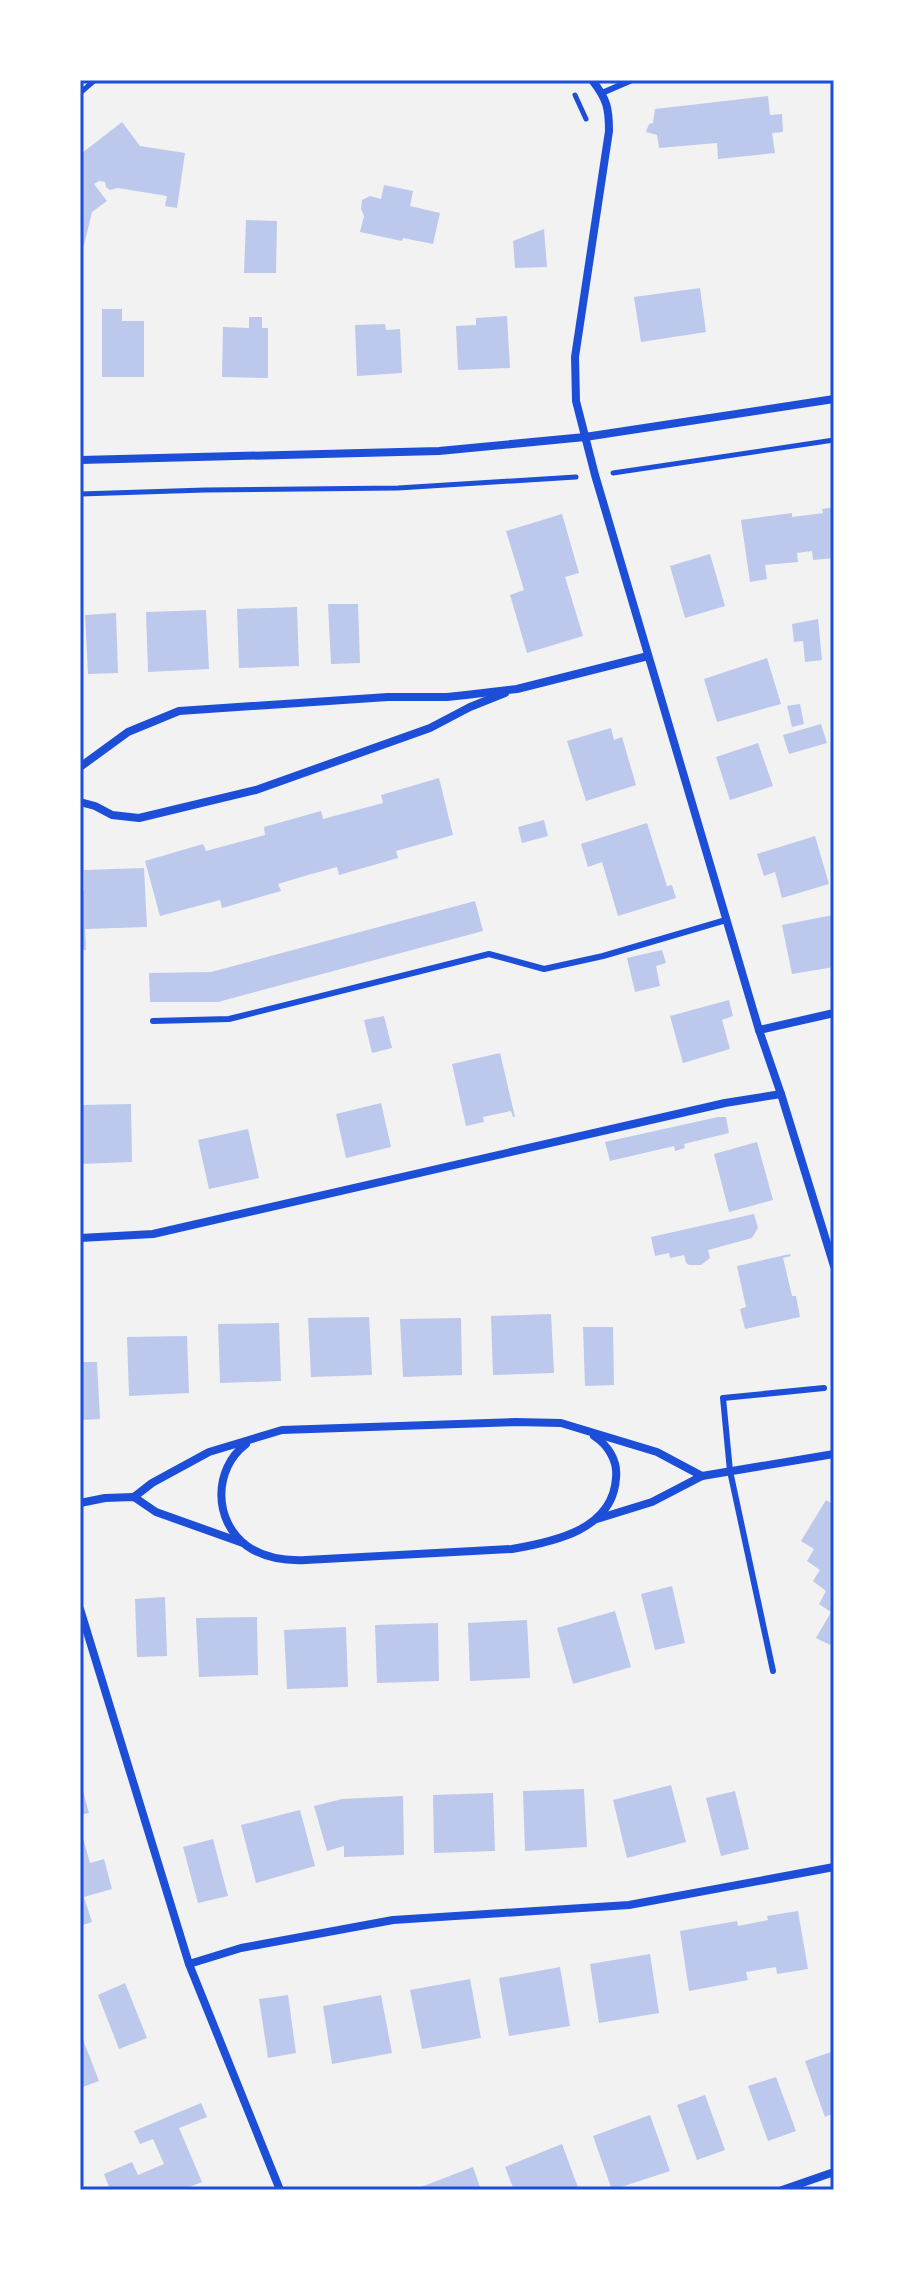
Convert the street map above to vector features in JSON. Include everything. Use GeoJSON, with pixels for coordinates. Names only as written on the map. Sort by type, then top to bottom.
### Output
{"type":"FeatureCollection","features":[{"type":"Feature","properties":{"kind":"street"},"geometry":{"type":"LineString","coordinates":[[592,80],[609,109],[609,131],[575,357],[576,401],[726,920],[834,1266]]}},
{"type":"Feature","properties":{"kind":"street"},"geometry":{"type":"LineString","coordinates":[[80,460],[439,451],[585,437],[834,399]]}},
{"type":"Feature","properties":{"kind":"street"},"geometry":{"type":"LineString","coordinates":[[80,802],[112,815],[139,818],[256,790],[430,728],[470,707],[517,689],[648,656]]}},
{"type":"Feature","properties":{"kind":"street"},"geometry":{"type":"LineString","coordinates":[[80,767],[128,732],[179,711],[388,697],[447,697],[517,689]]}},
{"type":"Feature","properties":{"kind":"street"},"geometry":{"type":"LineString","coordinates":[[759,1030],[834,1013]]}},
{"type":"Feature","properties":{"kind":"street"},"geometry":{"type":"LineString","coordinates":[[80,1238],[153,1234],[725,1103],[781,1094]]}},
{"type":"Feature","properties":{"kind":"street"},"geometry":{"type":"LineString","coordinates":[[80,1503],[134,1497],[152,1483],[209,1452],[282,1430],[561,1423],[657,1452],[702,1476]]}},
{"type":"Feature","properties":{"kind":"street"},"geometry":{"type":"LineString","coordinates":[[587,1431],[606,1445],[617,1472],[612,1497],[597,1519]]}},
{"type":"Feature","properties":{"kind":"street"},"geometry":{"type":"LineString","coordinates":[[243,1543],[226,1518],[221,1487],[231,1458],[255,1438]]}},
{"type":"Feature","properties":{"kind":"street"},"geometry":{"type":"LineString","coordinates":[[134,1497],[156,1512],[243,1543],[270,1557],[290,1560],[501,1550],[567,1536],[597,1519],[652,1502],[702,1476],[834,1454]]}},
{"type":"Feature","properties":{"kind":"street"},"geometry":{"type":"LineString","coordinates":[[80,1609],[189,1964],[280,2190]]}},
{"type":"Feature","properties":{"kind":"street"},"geometry":{"type":"LineString","coordinates":[[189,1964],[241,1948],[393,1920],[629,1905],[834,1867]]}},
{"type":"Feature","properties":{"kind":"street"},"geometry":{"type":"LineString","coordinates":[[782,2190],[834,2172]]}},
{"type":"Feature","properties":{"kind":"lane"},"geometry":{"type":"LineString","coordinates":[[602,93],[632,80]]}},
{"type":"Feature","properties":{"kind":"lane"},"geometry":{"type":"LineString","coordinates":[[153,1021],[229,1019],[489,954],[544,969],[603,956],[726,920]]}},
{"type":"Feature","properties":{"kind":"lane"},"geometry":{"type":"LineString","coordinates":[[773,1671],[730,1471],[723,1398],[824,1388]]}},
{"type":"Feature","properties":{"kind":"path"},"geometry":{"type":"LineString","coordinates":[[80,93],[95,80]]}},
{"type":"Feature","properties":{"kind":"path"},"geometry":{"type":"LineString","coordinates":[[80,494],[398,488],[595,475],[834,440]]}},
{"type":"Feature","properties":{"kind":"building"},"geometry":{"type":"Polygon","coordinates":[[[768,96],[770,115],[782,114],[783,132],[772,133],[775,153],[718,159],[717,143],[659,148],[657,135],[646,132],[649,124],[653,123],[655,109],[768,96]]]}},
{"type":"Feature","properties":{"kind":"building"},"geometry":{"type":"Polygon","coordinates":[[[122,122],[140,146],[185,153],[177,208],[165,206],[167,196],[118,188],[110,190],[105,182],[99,181],[94,184],[107,201],[92,212],[84,245],[80,244],[80,152],[122,122]]]}},
{"type":"Feature","properties":{"kind":"building"},"geometry":{"type":"Polygon","coordinates":[[[384,185],[413,191],[410,206],[440,213],[433,244],[360,232],[364,216],[362,200],[370,196],[381,199],[384,185]]]}},
{"type":"Feature","properties":{"kind":"building"},"geometry":{"type":"Polygon","coordinates":[[[246,220],[277,221],[276,273],[244,273],[246,220]]]}},
{"type":"Feature","properties":{"kind":"building"},"geometry":{"type":"Polygon","coordinates":[[[544,229],[547,267],[515,268],[513,241],[544,229]]]}},
{"type":"Feature","properties":{"kind":"building"},"geometry":{"type":"Polygon","coordinates":[[[700,288],[706,332],[641,342],[634,297],[700,288]]]}},
{"type":"Feature","properties":{"kind":"building"},"geometry":{"type":"Polygon","coordinates":[[[102,309],[122,309],[122,321],[144,321],[144,377],[102,377],[102,309]]]}},
{"type":"Feature","properties":{"kind":"building"},"geometry":{"type":"Polygon","coordinates":[[[507,316],[510,368],[458,370],[456,326],[476,325],[476,318],[507,316]]]}},
{"type":"Feature","properties":{"kind":"building"},"geometry":{"type":"Polygon","coordinates":[[[249,317],[262,317],[262,328],[268,328],[268,378],[222,377],[223,327],[249,328],[249,317]]]}},
{"type":"Feature","properties":{"kind":"building"},"geometry":{"type":"Polygon","coordinates":[[[385,324],[386,330],[400,329],[402,373],[357,376],[355,325],[385,324]]]}},
{"type":"Feature","properties":{"kind":"building"},"geometry":{"type":"Polygon","coordinates":[[[834,507],[834,558],[813,560],[812,551],[797,553],[798,562],[765,565],[767,579],[750,582],[741,520],[792,513],[792,517],[823,513],[822,509],[834,507]]]}},
{"type":"Feature","properties":{"kind":"building"},"geometry":{"type":"Polygon","coordinates":[[[562,514],[579,573],[565,577],[583,636],[527,653],[510,595],[524,590],[506,531],[562,514]]]}},
{"type":"Feature","properties":{"kind":"building"},"geometry":{"type":"Polygon","coordinates":[[[710,554],[725,606],[685,618],[670,566],[710,554]]]}},
{"type":"Feature","properties":{"kind":"building"},"geometry":{"type":"Polygon","coordinates":[[[328,604],[358,604],[360,663],[331,664],[328,604]]]}},
{"type":"Feature","properties":{"kind":"building"},"geometry":{"type":"Polygon","coordinates":[[[297,607],[299,666],[239,668],[237,609],[297,607]]]}},
{"type":"Feature","properties":{"kind":"building"},"geometry":{"type":"Polygon","coordinates":[[[206,610],[209,669],[148,672],[146,612],[206,610]]]}},
{"type":"Feature","properties":{"kind":"building"},"geometry":{"type":"Polygon","coordinates":[[[116,613],[118,673],[88,674],[85,615],[116,613]]]}},
{"type":"Feature","properties":{"kind":"building"},"geometry":{"type":"Polygon","coordinates":[[[818,619],[822,660],[805,662],[803,641],[794,642],[792,624],[818,619]]]}},
{"type":"Feature","properties":{"kind":"building"},"geometry":{"type":"Polygon","coordinates":[[[767,658],[781,704],[717,722],[704,679],[767,658]]]}},
{"type":"Feature","properties":{"kind":"building"},"geometry":{"type":"Polygon","coordinates":[[[800,704],[804,724],[792,727],[787,706],[800,704]]]}},
{"type":"Feature","properties":{"kind":"building"},"geometry":{"type":"Polygon","coordinates":[[[821,724],[827,743],[789,754],[783,735],[821,724]]]}},
{"type":"Feature","properties":{"kind":"building"},"geometry":{"type":"Polygon","coordinates":[[[611,728],[614,740],[622,737],[636,785],[586,801],[567,741],[611,728]]]}},
{"type":"Feature","properties":{"kind":"building"},"geometry":{"type":"Polygon","coordinates":[[[758,743],[773,786],[730,800],[716,757],[758,743]]]}},
{"type":"Feature","properties":{"kind":"building"},"geometry":{"type":"Polygon","coordinates":[[[439,778],[453,835],[396,851],[398,858],[339,875],[337,867],[278,884],[281,891],[222,908],[220,900],[160,916],[145,861],[203,844],[206,851],[265,835],[264,827],[321,811],[323,819],[383,803],[381,795],[439,778]]]}},
{"type":"Feature","properties":{"kind":"building"},"geometry":{"type":"Polygon","coordinates":[[[544,820],[548,836],[522,843],[518,827],[544,820]]]}},
{"type":"Feature","properties":{"kind":"building"},"geometry":{"type":"Polygon","coordinates":[[[647,823],[667,886],[672,885],[676,898],[618,916],[602,862],[588,867],[581,844],[647,823]]]}},
{"type":"Feature","properties":{"kind":"building"},"geometry":{"type":"Polygon","coordinates":[[[815,836],[829,884],[782,898],[775,872],[764,876],[757,854],[815,836]]]}},
{"type":"Feature","properties":{"kind":"building"},"geometry":{"type":"Polygon","coordinates":[[[144,868],[147,927],[85,929],[86,950],[80,950],[80,891],[84,891],[84,870],[144,868]]]}},
{"type":"Feature","properties":{"kind":"building"},"geometry":{"type":"Polygon","coordinates":[[[475,901],[483,931],[218,1002],[150,1002],[149,973],[211,972],[475,901]]]}},
{"type":"Feature","properties":{"kind":"building"},"geometry":{"type":"Polygon","coordinates":[[[833,915],[834,967],[792,974],[782,925],[833,915]]]}},
{"type":"Feature","properties":{"kind":"building"},"geometry":{"type":"Polygon","coordinates":[[[662,950],[666,963],[656,966],[660,986],[635,992],[627,958],[662,950]]]}},
{"type":"Feature","properties":{"kind":"building"},"geometry":{"type":"Polygon","coordinates":[[[729,1000],[733,1016],[722,1020],[730,1049],[683,1063],[670,1016],[729,1000]]]}},
{"type":"Feature","properties":{"kind":"building"},"geometry":{"type":"Polygon","coordinates":[[[384,1016],[392,1048],[372,1053],[364,1020],[384,1016]]]}},
{"type":"Feature","properties":{"kind":"building"},"geometry":{"type":"Polygon","coordinates":[[[500,1053],[515,1117],[511,1111],[483,1117],[484,1122],[466,1126],[452,1064],[500,1053]]]}},
{"type":"Feature","properties":{"kind":"building"},"geometry":{"type":"Polygon","coordinates":[[[381,1103],[391,1147],[346,1158],[336,1114],[381,1103]]]}},
{"type":"Feature","properties":{"kind":"building"},"geometry":{"type":"Polygon","coordinates":[[[131,1104],[132,1162],[80,1164],[80,1105],[131,1104]]]}},
{"type":"Feature","properties":{"kind":"building"},"geometry":{"type":"Polygon","coordinates":[[[726,1117],[729,1133],[684,1144],[685,1148],[675,1151],[674,1146],[610,1161],[605,1142],[726,1117]]]}},
{"type":"Feature","properties":{"kind":"building"},"geometry":{"type":"Polygon","coordinates":[[[248,1129],[259,1178],[209,1189],[198,1140],[248,1129]]]}},
{"type":"Feature","properties":{"kind":"building"},"geometry":{"type":"Polygon","coordinates":[[[757,1142],[773,1200],[729,1212],[714,1154],[757,1142]]]}},
{"type":"Feature","properties":{"kind":"building"},"geometry":{"type":"Polygon","coordinates":[[[754,1214],[758,1228],[752,1238],[708,1250],[710,1258],[701,1265],[689,1265],[684,1255],[670,1258],[669,1253],[655,1256],[651,1237],[754,1214]]]}},
{"type":"Feature","properties":{"kind":"building"},"geometry":{"type":"Polygon","coordinates":[[[790,1254],[783,1258],[800,1317],[745,1329],[740,1309],[746,1307],[737,1266],[790,1254]]]}},
{"type":"Feature","properties":{"kind":"building"},"geometry":{"type":"Polygon","coordinates":[[[551,1314],[554,1373],[493,1375],[491,1316],[551,1314]]]}},
{"type":"Feature","properties":{"kind":"building"},"geometry":{"type":"Polygon","coordinates":[[[369,1317],[372,1375],[311,1377],[308,1318],[369,1317]]]}},
{"type":"Feature","properties":{"kind":"building"},"geometry":{"type":"Polygon","coordinates":[[[461,1318],[462,1375],[403,1377],[400,1319],[461,1318]]]}},
{"type":"Feature","properties":{"kind":"building"},"geometry":{"type":"Polygon","coordinates":[[[279,1323],[281,1381],[220,1383],[218,1324],[279,1323]]]}},
{"type":"Feature","properties":{"kind":"building"},"geometry":{"type":"Polygon","coordinates":[[[583,1327],[613,1327],[614,1385],[585,1386],[583,1327]]]}},
{"type":"Feature","properties":{"kind":"building"},"geometry":{"type":"Polygon","coordinates":[[[187,1336],[189,1393],[129,1396],[127,1337],[187,1336]]]}},
{"type":"Feature","properties":{"kind":"building"},"geometry":{"type":"Polygon","coordinates":[[[80,1362],[97,1362],[100,1419],[80,1420],[80,1362]]]}},
{"type":"Feature","properties":{"kind":"building"},"geometry":{"type":"Polygon","coordinates":[[[826,1500],[834,1505],[834,1639],[830,1645],[816,1638],[831,1612],[819,1604],[826,1591],[813,1581],[820,1570],[807,1561],[814,1549],[801,1541],[826,1500]]]}},
{"type":"Feature","properties":{"kind":"building"},"geometry":{"type":"Polygon","coordinates":[[[672,1586],[685,1643],[655,1650],[641,1594],[672,1586]]]}},
{"type":"Feature","properties":{"kind":"building"},"geometry":{"type":"Polygon","coordinates":[[[165,1597],[167,1656],[137,1657],[135,1599],[165,1597]]]}},
{"type":"Feature","properties":{"kind":"building"},"geometry":{"type":"Polygon","coordinates":[[[615,1611],[631,1667],[573,1684],[557,1628],[615,1611]]]}},
{"type":"Feature","properties":{"kind":"building"},"geometry":{"type":"Polygon","coordinates":[[[257,1617],[258,1675],[199,1677],[196,1618],[257,1617]]]}},
{"type":"Feature","properties":{"kind":"building"},"geometry":{"type":"Polygon","coordinates":[[[527,1620],[530,1678],[470,1681],[468,1623],[527,1620]]]}},
{"type":"Feature","properties":{"kind":"building"},"geometry":{"type":"Polygon","coordinates":[[[438,1623],[439,1681],[377,1683],[375,1625],[438,1623]]]}},
{"type":"Feature","properties":{"kind":"building"},"geometry":{"type":"Polygon","coordinates":[[[346,1627],[348,1687],[287,1689],[284,1630],[346,1627]]]}},
{"type":"Feature","properties":{"kind":"building"},"geometry":{"type":"Polygon","coordinates":[[[80,1780],[89,1813],[80,1815],[80,1780]]]}},
{"type":"Feature","properties":{"kind":"building"},"geometry":{"type":"Polygon","coordinates":[[[671,1785],[686,1842],[627,1858],[613,1800],[671,1785]]]}},
{"type":"Feature","properties":{"kind":"building"},"geometry":{"type":"Polygon","coordinates":[[[584,1789],[587,1847],[525,1851],[523,1791],[584,1789]]]}},
{"type":"Feature","properties":{"kind":"building"},"geometry":{"type":"Polygon","coordinates":[[[735,1791],[749,1849],[721,1856],[706,1798],[735,1791]]]}},
{"type":"Feature","properties":{"kind":"building"},"geometry":{"type":"Polygon","coordinates":[[[493,1793],[495,1851],[434,1853],[433,1795],[493,1793]]]}},
{"type":"Feature","properties":{"kind":"building"},"geometry":{"type":"Polygon","coordinates":[[[403,1796],[404,1855],[344,1857],[344,1846],[327,1851],[314,1806],[342,1799],[403,1796]]]}},
{"type":"Feature","properties":{"kind":"building"},"geometry":{"type":"Polygon","coordinates":[[[300,1810],[315,1866],[256,1883],[241,1825],[300,1810]]]}},
{"type":"Feature","properties":{"kind":"building"},"geometry":{"type":"Polygon","coordinates":[[[83,1838],[90,1863],[104,1859],[112,1889],[84,1897],[92,1922],[80,1926],[80,1839],[83,1838]]]}},
{"type":"Feature","properties":{"kind":"building"},"geometry":{"type":"Polygon","coordinates":[[[213,1839],[228,1896],[198,1903],[183,1847],[213,1839]]]}},
{"type":"Feature","properties":{"kind":"building"},"geometry":{"type":"Polygon","coordinates":[[[798,1911],[808,1969],[777,1974],[776,1967],[746,1972],[748,1980],[689,1991],[680,1931],[737,1921],[738,1926],[768,1920],[767,1916],[798,1911]]]}},
{"type":"Feature","properties":{"kind":"building"},"geometry":{"type":"Polygon","coordinates":[[[650,1954],[659,2013],[599,2023],[590,1964],[650,1954]]]}},
{"type":"Feature","properties":{"kind":"building"},"geometry":{"type":"Polygon","coordinates":[[[560,1967],[570,2026],[509,2036],[499,1978],[560,1967]]]}},
{"type":"Feature","properties":{"kind":"building"},"geometry":{"type":"Polygon","coordinates":[[[470,1979],[481,2038],[422,2049],[410,1990],[470,1979]]]}},
{"type":"Feature","properties":{"kind":"building"},"geometry":{"type":"Polygon","coordinates":[[[125,1983],[147,2038],[119,2049],[98,1995],[125,1983]]]}},
{"type":"Feature","properties":{"kind":"building"},"geometry":{"type":"Polygon","coordinates":[[[288,1995],[296,2053],[268,2058],[259,1999],[288,1995]]]}},
{"type":"Feature","properties":{"kind":"building"},"geometry":{"type":"Polygon","coordinates":[[[381,1995],[392,2053],[332,2064],[323,2006],[381,1995]]]}},
{"type":"Feature","properties":{"kind":"building"},"geometry":{"type":"Polygon","coordinates":[[[80,2032],[99,2081],[80,2088],[80,2032]]]}},
{"type":"Feature","properties":{"kind":"building"},"geometry":{"type":"Polygon","coordinates":[[[834,2051],[834,2113],[825,2117],[805,2061],[834,2051]]]}},
{"type":"Feature","properties":{"kind":"building"},"geometry":{"type":"Polygon","coordinates":[[[776,2077],[796,2131],[768,2141],[748,2086],[776,2077]]]}},
{"type":"Feature","properties":{"kind":"building"},"geometry":{"type":"Polygon","coordinates":[[[705,2095],[725,2150],[697,2160],[677,2105],[705,2095]]]}},
{"type":"Feature","properties":{"kind":"building"},"geometry":{"type":"Polygon","coordinates":[[[201,2103],[207,2117],[179,2128],[202,2182],[182,2190],[110,2190],[104,2174],[132,2162],[138,2175],[164,2164],[153,2139],[140,2144],[134,2131],[201,2103]]]}},
{"type":"Feature","properties":{"kind":"building"},"geometry":{"type":"Polygon","coordinates":[[[650,2115],[670,2171],[612,2190],[593,2136],[650,2115]]]}},
{"type":"Feature","properties":{"kind":"building"},"geometry":{"type":"Polygon","coordinates":[[[562,2144],[579,2190],[514,2190],[505,2167],[562,2144]]]}},
{"type":"Feature","properties":{"kind":"building"},"geometry":{"type":"Polygon","coordinates":[[[473,2167],[481,2190],[413,2190],[473,2167]]]}}]}
